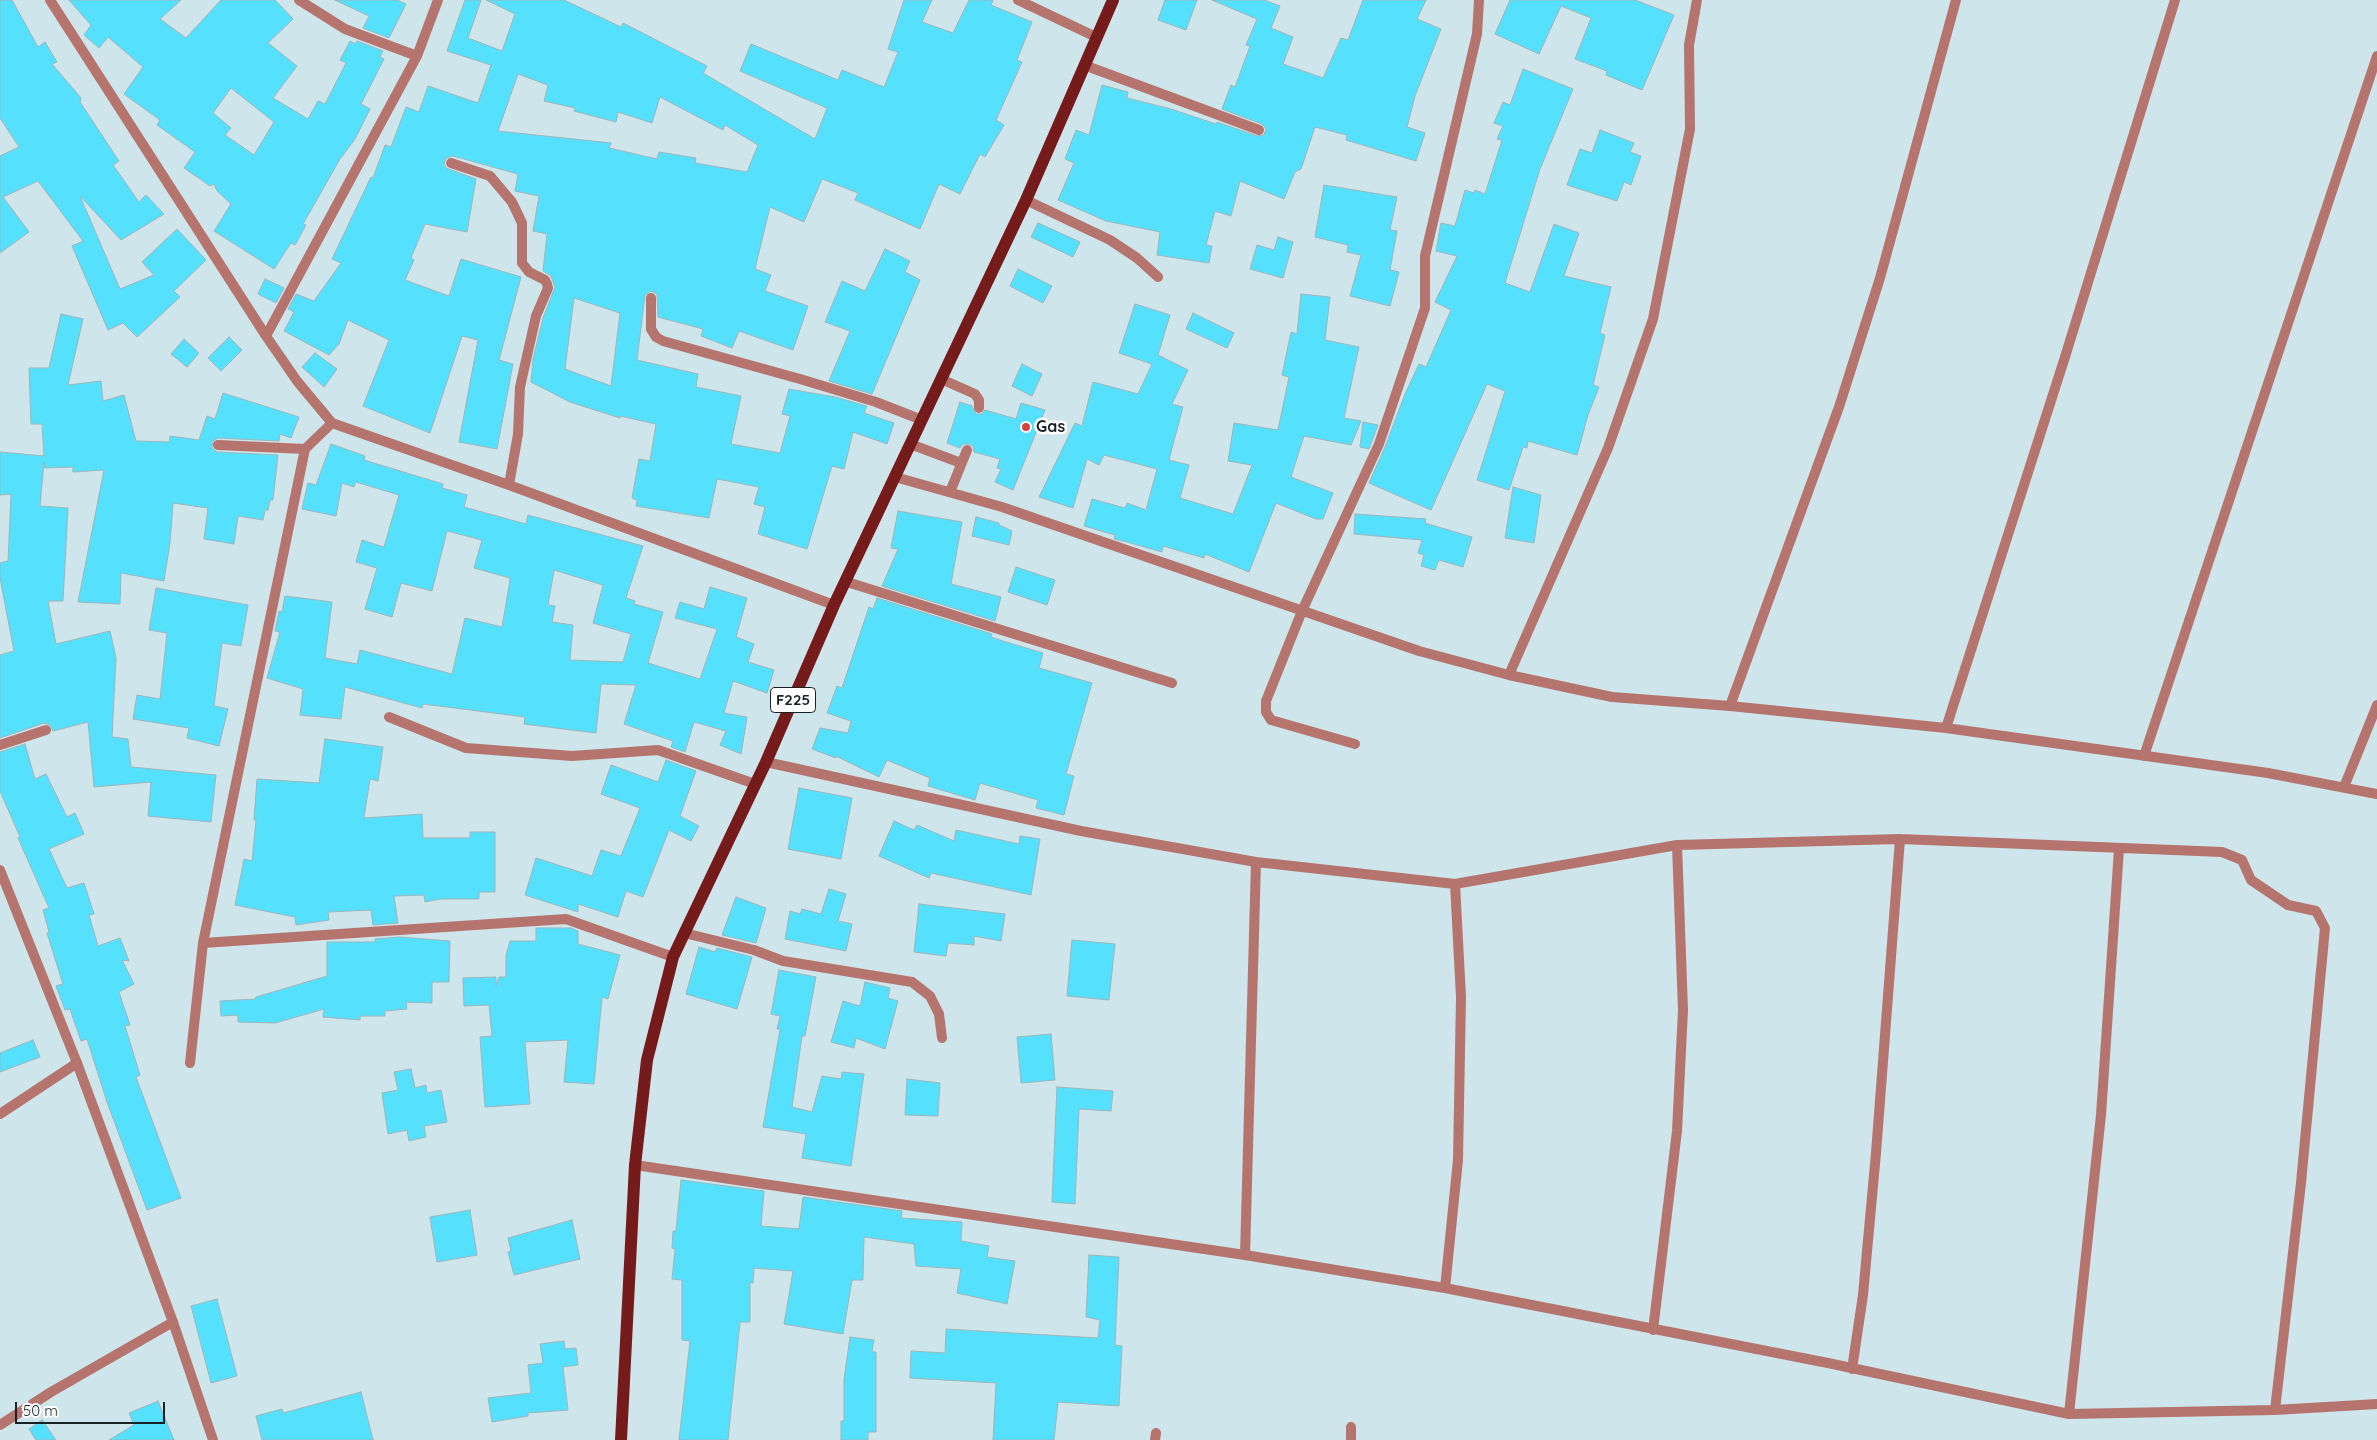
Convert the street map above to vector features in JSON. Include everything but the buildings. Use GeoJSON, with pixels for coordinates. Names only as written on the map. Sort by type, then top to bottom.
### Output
{"type":"FeatureCollection","features":[{"type":"Feature","properties":{"kind":"main road","name":"F225"},"geometry":{"type":"LineString","coordinates":[[621,1440],[634,1165],[647,1060],[673,957],[766,762],[834,605],[847,582],[894,477],[1026,200],[1096,37],[1114,0]]}},
{"type":"Feature","properties":{"kind":"street"},"geometry":{"type":"LineString","coordinates":[[50,0],[266,336],[297,381],[332,423],[509,485],[834,605]]}},
{"type":"Feature","properties":{"kind":"street"},"geometry":{"type":"LineString","coordinates":[[298,0],[344,29],[417,56]]}},
{"type":"Feature","properties":{"kind":"street"},"geometry":{"type":"LineString","coordinates":[[266,336],[417,56],[438,0]]}},
{"type":"Feature","properties":{"kind":"street"},"geometry":{"type":"LineString","coordinates":[[1018,0],[1096,37]]}},
{"type":"Feature","properties":{"kind":"street"},"geometry":{"type":"LineString","coordinates":[[1355,744],[1271,720],[1266,712],[1266,702],[1302,611],[1379,444],[1425,308],[1425,256],[1478,34],[1479,0]]}},
{"type":"Feature","properties":{"kind":"street"},"geometry":{"type":"LineString","coordinates":[[1509,675],[1608,448],[1653,320],[1690,129],[1689,45],[1697,0]]}},
{"type":"Feature","properties":{"kind":"street"},"geometry":{"type":"LineString","coordinates":[[1730,706],[1839,407],[1880,278],[1956,0]]}},
{"type":"Feature","properties":{"kind":"street"},"geometry":{"type":"LineString","coordinates":[[1946,728],[2066,356],[2175,0]]}},
{"type":"Feature","properties":{"kind":"street"},"geometry":{"type":"LineString","coordinates":[[2144,756],[2377,56]]}},
{"type":"Feature","properties":{"kind":"street"},"geometry":{"type":"LineString","coordinates":[[1084,65],[1260,130]]}},
{"type":"Feature","properties":{"kind":"street"},"geometry":{"type":"LineString","coordinates":[[451,163],[490,176],[512,202],[522,224],[522,263],[529,272],[545,280],[548,288],[536,316],[520,387],[518,434],[509,485]]}},
{"type":"Feature","properties":{"kind":"street"},"geometry":{"type":"LineString","coordinates":[[1026,200],[1110,240],[1137,258],[1158,277]]}},
{"type":"Feature","properties":{"kind":"street"},"geometry":{"type":"LineString","coordinates":[[651,298],[651,329],[663,341],[876,402],[922,420]]}},
{"type":"Feature","properties":{"kind":"street"},"geometry":{"type":"LineString","coordinates":[[941,379],[975,394],[979,400],[979,408]]}},
{"type":"Feature","properties":{"kind":"street"},"geometry":{"type":"LineString","coordinates":[[190,1063],[203,943],[305,450],[332,423]]}},
{"type":"Feature","properties":{"kind":"street"},"geometry":{"type":"LineString","coordinates":[[910,444],[961,463]]}},
{"type":"Feature","properties":{"kind":"street"},"geometry":{"type":"LineString","coordinates":[[218,445],[305,450]]}},
{"type":"Feature","properties":{"kind":"street"},"geometry":{"type":"LineString","coordinates":[[950,492],[967,450]]}},
{"type":"Feature","properties":{"kind":"street"},"geometry":{"type":"LineString","coordinates":[[894,477],[1002,507],[1419,651],[1509,675],[1612,697],[1730,706],[1946,728],[2268,773],[2377,794]]}},
{"type":"Feature","properties":{"kind":"street"},"geometry":{"type":"LineString","coordinates":[[847,582],[1172,683]]}},
{"type":"Feature","properties":{"kind":"street"},"geometry":{"type":"LineString","coordinates":[[2344,787],[2377,706]]}},
{"type":"Feature","properties":{"kind":"street"},"geometry":{"type":"LineString","coordinates":[[389,717],[466,748],[572,756],[658,750],[755,784]]}},
{"type":"Feature","properties":{"kind":"street"},"geometry":{"type":"LineString","coordinates":[[0,745],[46,730]]}},
{"type":"Feature","properties":{"kind":"street"},"geometry":{"type":"LineString","coordinates":[[766,762],[1081,831],[1256,862],[1455,884],[1677,845],[1900,839],[2222,852],[2242,860],[2251,880],[2288,905],[2316,911],[2325,928],[2302,1183],[2275,1410]]}},
{"type":"Feature","properties":{"kind":"street"},"geometry":{"type":"LineString","coordinates":[[1852,1369],[1863,1294],[1876,1153],[1900,839]]}},
{"type":"Feature","properties":{"kind":"street"},"geometry":{"type":"LineString","coordinates":[[1653,1330],[1677,1131],[1683,1010],[1677,845]]}},
{"type":"Feature","properties":{"kind":"street"},"geometry":{"type":"LineString","coordinates":[[2069,1414],[2101,1115],[2119,849]]}},
{"type":"Feature","properties":{"kind":"street"},"geometry":{"type":"LineString","coordinates":[[1245,1254],[1256,862]]}},
{"type":"Feature","properties":{"kind":"street"},"geometry":{"type":"LineString","coordinates":[[0,870],[77,1063],[173,1322],[213,1440]]}},
{"type":"Feature","properties":{"kind":"street"},"geometry":{"type":"LineString","coordinates":[[1445,1288],[1458,1160],[1461,997],[1455,884]]}},
{"type":"Feature","properties":{"kind":"street"},"geometry":{"type":"LineString","coordinates":[[203,943],[566,919],[673,957]]}},
{"type":"Feature","properties":{"kind":"street"},"geometry":{"type":"LineString","coordinates":[[684,933],[754,950],[782,960],[912,982],[930,996],[939,1014],[942,1038]]}},
{"type":"Feature","properties":{"kind":"street"},"geometry":{"type":"LineString","coordinates":[[0,1114],[77,1063]]}},
{"type":"Feature","properties":{"kind":"street"},"geometry":{"type":"LineString","coordinates":[[634,1165],[1245,1254],[1445,1288],[2069,1414],[2275,1410],[2377,1404]]}},
{"type":"Feature","properties":{"kind":"street"},"geometry":{"type":"LineString","coordinates":[[0,1426],[51,1392],[173,1322]]}},
{"type":"Feature","properties":{"kind":"street"},"geometry":{"type":"LineString","coordinates":[[1351,1427],[1351,1440]]}},
{"type":"Feature","properties":{"kind":"place","name":"Gas"},"geometry":{"type":"Point","coordinates":[1026,427]}}]}
